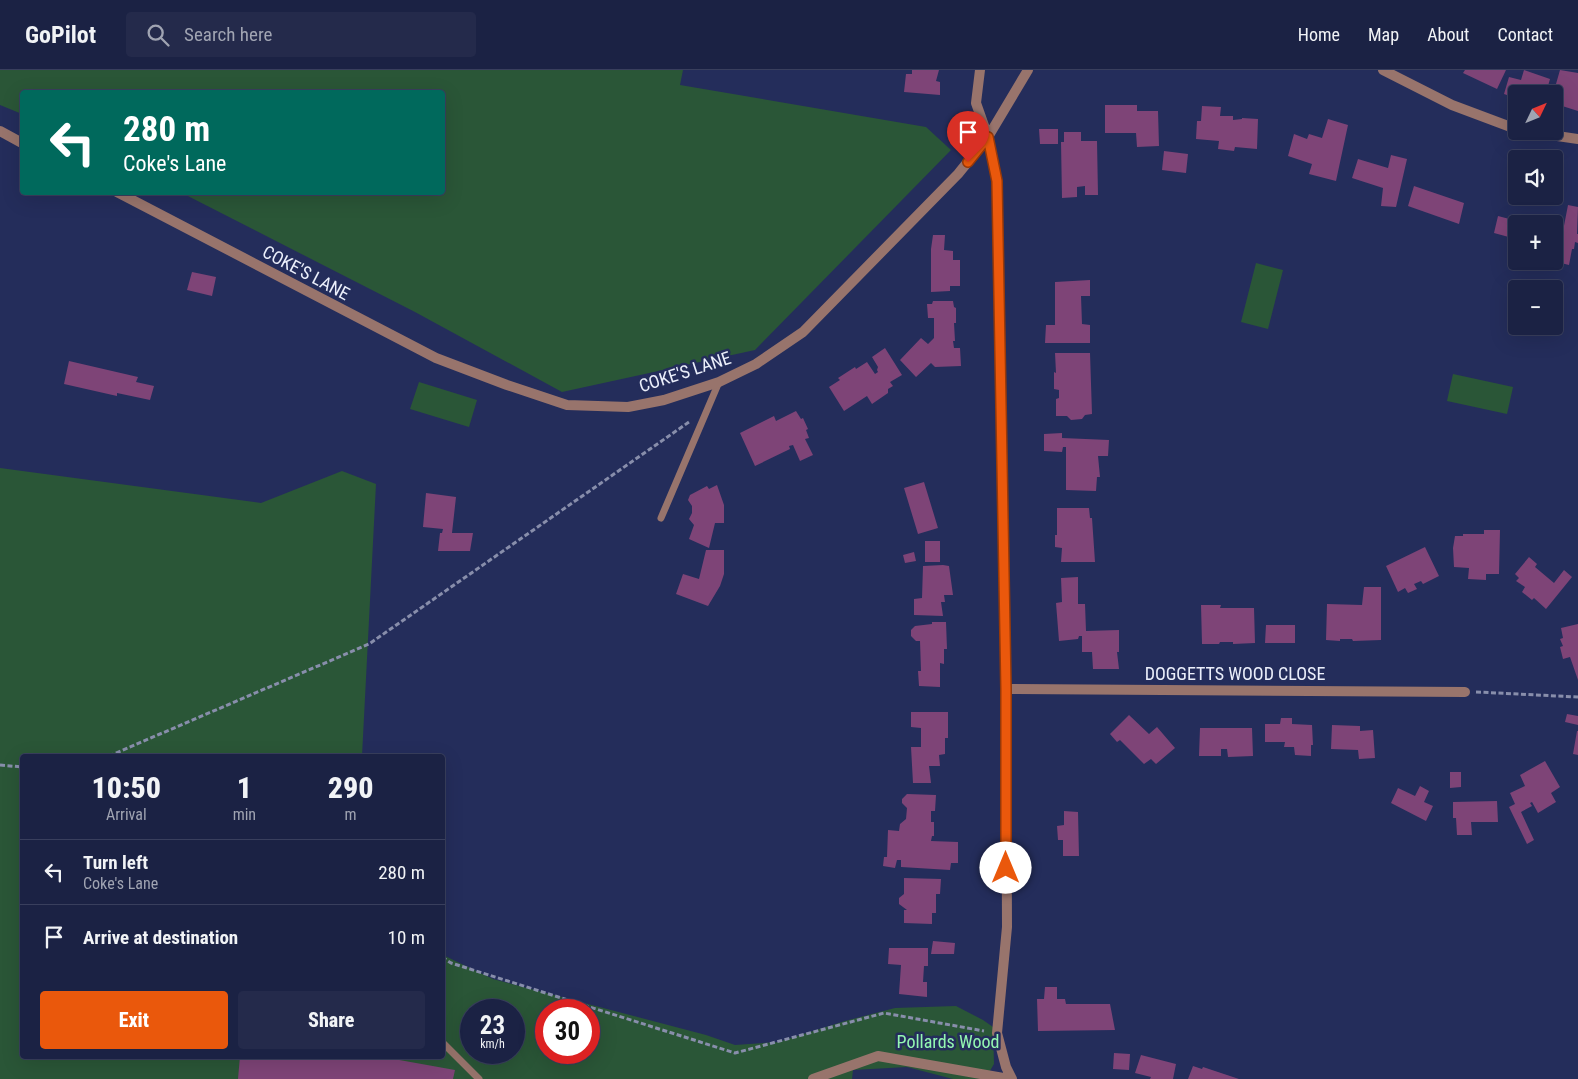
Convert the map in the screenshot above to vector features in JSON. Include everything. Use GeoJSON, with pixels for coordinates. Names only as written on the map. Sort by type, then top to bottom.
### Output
{"type":"FeatureCollection","features":[{"type":"Feature","properties":{"kind":"street"},"geometry":{"type":"LineString","coordinates":[[980,70],[976,103],[988,137],[997,181],[1006,689],[1007,927],[997,1033],[1011,1079]]}},
{"type":"Feature","properties":{"kind":"street","name":"COKE'S LANE"},"geometry":{"type":"LineString","coordinates":[[123,195],[436,358],[567,405],[628,407],[664,400],[719,382],[756,364],[803,332],[958,174],[988,137],[1028,70]]}},
{"type":"Feature","properties":{"kind":"street"},"geometry":{"type":"LineString","coordinates":[[1383,70],[1452,105],[1508,126]]}},
{"type":"Feature","properties":{"kind":"street"},"geometry":{"type":"LineString","coordinates":[[0,131],[20,142]]}},
{"type":"Feature","properties":{"kind":"street"},"geometry":{"type":"LineString","coordinates":[[1563,136],[1578,138]]}},
{"type":"Feature","properties":{"kind":"street","name":"DOGGETTS WOOD CLOSE"},"geometry":{"type":"LineString","coordinates":[[1006,689],[1465,692]]}},
{"type":"Feature","properties":{"kind":"street"},"geometry":{"type":"LineString","coordinates":[[813,1079],[878,1056],[1011,1079]]}},
{"type":"Feature","properties":{"kind":"lane"},"geometry":{"type":"LineString","coordinates":[[661,518],[719,382]]}},
{"type":"Feature","properties":{"kind":"lane"},"geometry":{"type":"LineString","coordinates":[[445,1045],[479,1079]]}},
{"type":"Feature","properties":{"kind":"path"},"geometry":{"type":"LineString","coordinates":[[114,754],[369,644],[708,409]]}},
{"type":"Feature","properties":{"kind":"path"},"geometry":{"type":"LineString","coordinates":[[1465,692],[1578,697]]}},
{"type":"Feature","properties":{"kind":"path"},"geometry":{"type":"LineString","coordinates":[[0,765],[20,766]]}},
{"type":"Feature","properties":{"kind":"path"},"geometry":{"type":"LineString","coordinates":[[445,959],[452,963],[735,1053],[884,1013],[997,1033]]}},
{"type":"Feature","properties":{"kind":"green space"},"geometry":{"type":"Polygon","coordinates":[[[0,70],[683,70],[680,85],[926,127],[951,150],[755,350],[562,392],[415,312],[186,195],[445,195],[445,90],[20,90],[20,113],[0,105],[0,70]]]}},
{"type":"Feature","properties":{"kind":"green space"},"geometry":{"type":"Polygon","coordinates":[[[1256,263],[1283,270],[1268,329],[1241,322],[1256,263]]]}},
{"type":"Feature","properties":{"kind":"green space"},"geometry":{"type":"Polygon","coordinates":[[[1453,374],[1513,387],[1507,414],[1447,401],[1453,374]]]}},
{"type":"Feature","properties":{"kind":"green space"},"geometry":{"type":"Polygon","coordinates":[[[419,382],[477,400],[469,427],[410,409],[419,382]]]}},
{"type":"Feature","properties":{"kind":"green space","name":"Pollards Wood"},"geometry":{"type":"Polygon","coordinates":[[[0,468],[261,503],[342,471],[376,484],[362,754],[20,754],[20,1059],[445,1059],[445,956],[493,979],[569,999],[535,999],[535,1064],[600,1064],[600,1007],[706,1035],[735,1045],[778,1042],[895,1008],[956,1006],[993,1027],[994,1064],[985,1079],[953,1079],[907,1067],[853,1070],[852,1079],[0,1079],[0,468]]]}},
{"type":"Feature","properties":{"kind":"building"},"geometry":{"type":"Polygon","coordinates":[[[912,70],[939,70],[936,81],[940,82],[940,95],[904,92],[906,74],[912,74],[912,70]]]}},
{"type":"Feature","properties":{"kind":"building"},"geometry":{"type":"Polygon","coordinates":[[[1465,70],[1506,70],[1497,89],[1463,73],[1465,70]]]}},
{"type":"Feature","properties":{"kind":"building"},"geometry":{"type":"Polygon","coordinates":[[[1524,70],[1550,79],[1548,85],[1508,85],[1508,95],[1504,94],[1509,77],[1521,80],[1524,70]]]}},
{"type":"Feature","properties":{"kind":"building"},"geometry":{"type":"Polygon","coordinates":[[[1560,70],[1578,73],[1578,111],[1563,106],[1563,85],[1556,84],[1560,70]]]}},
{"type":"Feature","properties":{"kind":"building"},"geometry":{"type":"Polygon","coordinates":[[[1105,105],[1137,105],[1137,111],[1158,111],[1159,146],[1137,147],[1136,133],[1105,133],[1105,105]]]}},
{"type":"Feature","properties":{"kind":"building"},"geometry":{"type":"Polygon","coordinates":[[[1202,106],[1221,107],[1220,116],[1233,116],[1233,120],[1242,118],[1258,119],[1257,149],[1235,147],[1234,151],[1218,149],[1219,141],[1196,139],[1197,121],[1201,121],[1202,106]]]}},
{"type":"Feature","properties":{"kind":"building"},"geometry":{"type":"Polygon","coordinates":[[[1328,119],[1348,125],[1336,181],[1309,174],[1312,164],[1288,156],[1294,134],[1307,139],[1309,134],[1322,138],[1328,119]]]}},
{"type":"Feature","properties":{"kind":"building"},"geometry":{"type":"Polygon","coordinates":[[[1039,129],[1058,129],[1058,144],[1040,144],[1039,129]]]}},
{"type":"Feature","properties":{"kind":"building"},"geometry":{"type":"Polygon","coordinates":[[[1064,132],[1081,132],[1081,141],[1097,141],[1098,195],[1085,195],[1085,186],[1077,187],[1077,197],[1062,198],[1061,142],[1064,142],[1064,132]]]}},
{"type":"Feature","properties":{"kind":"building"},"geometry":{"type":"Polygon","coordinates":[[[1164,151],[1188,154],[1186,173],[1162,170],[1164,151]]]}},
{"type":"Feature","properties":{"kind":"building"},"geometry":{"type":"Polygon","coordinates":[[[1391,155],[1407,159],[1396,207],[1381,206],[1383,188],[1352,178],[1358,159],[1388,168],[1391,155]]]}},
{"type":"Feature","properties":{"kind":"building"},"geometry":{"type":"Polygon","coordinates":[[[1414,186],[1464,203],[1459,224],[1408,206],[1414,186]]]}},
{"type":"Feature","properties":{"kind":"building"},"geometry":{"type":"Polygon","coordinates":[[[1568,205],[1578,207],[1578,243],[1575,242],[1574,249],[1572,249],[1569,265],[1563,264],[1563,231],[1568,205]]]}},
{"type":"Feature","properties":{"kind":"building"},"geometry":{"type":"Polygon","coordinates":[[[1498,216],[1508,219],[1508,237],[1494,233],[1498,216]]]}},
{"type":"Feature","properties":{"kind":"building"},"geometry":{"type":"Polygon","coordinates":[[[933,235],[945,235],[944,250],[953,251],[953,260],[960,260],[960,286],[950,286],[950,291],[931,292],[931,249],[933,235]]]}},
{"type":"Feature","properties":{"kind":"building"},"geometry":{"type":"Polygon","coordinates":[[[192,272],[216,277],[212,296],[187,290],[192,272]]]}},
{"type":"Feature","properties":{"kind":"building"},"geometry":{"type":"Polygon","coordinates":[[[1090,280],[1090,296],[1081,296],[1082,324],[1090,325],[1090,343],[1045,343],[1046,325],[1055,325],[1055,282],[1090,280]]]}},
{"type":"Feature","properties":{"kind":"building"},"geometry":{"type":"Polygon","coordinates":[[[933,301],[953,301],[956,308],[956,323],[954,323],[955,341],[953,341],[954,348],[960,348],[961,366],[935,367],[931,363],[916,377],[900,360],[921,338],[928,344],[934,338],[934,318],[928,318],[927,304],[932,304],[933,301]]]}},
{"type":"Feature","properties":{"kind":"building"},"geometry":{"type":"Polygon","coordinates":[[[885,348],[902,375],[890,382],[893,386],[888,389],[888,393],[872,404],[867,396],[844,411],[829,387],[840,380],[838,378],[867,362],[875,374],[878,372],[878,367],[872,357],[885,348]]]}},
{"type":"Feature","properties":{"kind":"building"},"geometry":{"type":"Polygon","coordinates":[[[1055,353],[1090,353],[1092,414],[1085,415],[1082,419],[1071,420],[1067,416],[1056,416],[1056,399],[1059,398],[1059,390],[1054,389],[1054,372],[1056,373],[1055,353]]]}},
{"type":"Feature","properties":{"kind":"building"},"geometry":{"type":"Polygon","coordinates":[[[69,361],[138,377],[136,382],[154,386],[150,400],[117,393],[117,396],[64,384],[69,361]]]}},
{"type":"Feature","properties":{"kind":"building"},"geometry":{"type":"Polygon","coordinates":[[[796,411],[801,419],[803,418],[808,429],[806,430],[809,438],[805,439],[813,455],[800,461],[793,445],[789,446],[790,449],[755,466],[740,433],[774,416],[776,421],[796,411]]]}},
{"type":"Feature","properties":{"kind":"building"},"geometry":{"type":"Polygon","coordinates":[[[1062,433],[1062,438],[1109,440],[1108,456],[1098,456],[1100,477],[1097,477],[1096,491],[1066,490],[1066,447],[1063,447],[1062,452],[1044,451],[1044,434],[1062,433]]]}},
{"type":"Feature","properties":{"kind":"building"},"geometry":{"type":"Polygon","coordinates":[[[924,482],[938,528],[918,534],[904,488],[924,482]]]}},
{"type":"Feature","properties":{"kind":"building"},"geometry":{"type":"Polygon","coordinates":[[[717,485],[724,505],[724,523],[715,523],[709,548],[689,539],[694,525],[689,519],[692,513],[692,506],[688,500],[690,495],[707,486],[709,489],[717,485]]]}},
{"type":"Feature","properties":{"kind":"building"},"geometry":{"type":"Polygon","coordinates":[[[426,493],[456,497],[452,533],[473,533],[470,551],[438,551],[440,533],[442,533],[443,529],[423,527],[426,493]]]}},
{"type":"Feature","properties":{"kind":"building"},"geometry":{"type":"Polygon","coordinates":[[[1057,508],[1089,508],[1090,518],[1092,518],[1095,562],[1061,562],[1062,548],[1055,547],[1057,508]]]}},
{"type":"Feature","properties":{"kind":"building"},"geometry":{"type":"Polygon","coordinates":[[[1484,530],[1500,530],[1499,574],[1486,574],[1486,580],[1468,579],[1469,568],[1454,567],[1453,548],[1455,536],[1484,534],[1484,530]]]}},
{"type":"Feature","properties":{"kind":"building"},"geometry":{"type":"Polygon","coordinates":[[[925,541],[940,541],[940,562],[925,562],[925,541]]]}},
{"type":"Feature","properties":{"kind":"building"},"geometry":{"type":"Polygon","coordinates":[[[1425,547],[1439,576],[1423,584],[1421,581],[1414,584],[1417,589],[1408,593],[1405,588],[1398,592],[1386,566],[1425,547]]]}},
{"type":"Feature","properties":{"kind":"building"},"geometry":{"type":"Polygon","coordinates":[[[706,550],[724,550],[724,574],[720,586],[708,606],[676,594],[683,574],[699,579],[706,550]]]}},
{"type":"Feature","properties":{"kind":"building"},"geometry":{"type":"Polygon","coordinates":[[[914,552],[916,561],[905,563],[903,555],[914,552]]]}},
{"type":"Feature","properties":{"kind":"building"},"geometry":{"type":"Polygon","coordinates":[[[1529,557],[1537,564],[1535,567],[1554,583],[1564,570],[1572,577],[1546,609],[1534,598],[1532,600],[1522,592],[1525,587],[1516,581],[1519,578],[1515,574],[1529,557]]]}},
{"type":"Feature","properties":{"kind":"building"},"geometry":{"type":"Polygon","coordinates":[[[923,566],[949,566],[953,595],[944,595],[945,602],[941,602],[943,616],[914,615],[914,599],[922,598],[923,566]]]}},
{"type":"Feature","properties":{"kind":"building"},"geometry":{"type":"Polygon","coordinates":[[[1078,577],[1078,604],[1085,604],[1086,631],[1119,630],[1119,652],[1117,652],[1119,669],[1093,669],[1092,652],[1082,652],[1082,636],[1079,636],[1078,639],[1059,641],[1056,603],[1062,602],[1061,578],[1078,577]]]}},
{"type":"Feature","properties":{"kind":"building"},"geometry":{"type":"Polygon","coordinates":[[[1364,587],[1381,587],[1381,640],[1326,640],[1327,604],[1362,605],[1364,587]]]}},
{"type":"Feature","properties":{"kind":"building"},"geometry":{"type":"Polygon","coordinates":[[[1201,605],[1221,605],[1220,608],[1254,608],[1255,643],[1233,644],[1233,642],[1220,642],[1219,644],[1202,644],[1201,605]]]}},
{"type":"Feature","properties":{"kind":"building"},"geometry":{"type":"Polygon","coordinates":[[[932,622],[946,622],[947,649],[944,649],[944,664],[940,663],[940,687],[919,686],[918,671],[921,671],[920,641],[916,641],[911,636],[911,630],[915,626],[932,624],[932,622]]]}},
{"type":"Feature","properties":{"kind":"building"},"geometry":{"type":"Polygon","coordinates":[[[1578,624],[1578,680],[1570,657],[1563,659],[1560,647],[1563,646],[1560,639],[1563,638],[1561,628],[1578,624]]]}},
{"type":"Feature","properties":{"kind":"building"},"geometry":{"type":"Polygon","coordinates":[[[1266,625],[1295,625],[1295,643],[1265,643],[1266,625]]]}},
{"type":"Feature","properties":{"kind":"building"},"geometry":{"type":"Polygon","coordinates":[[[911,712],[948,712],[948,738],[945,738],[945,754],[939,755],[940,766],[929,766],[931,783],[913,783],[911,747],[921,747],[921,728],[911,727],[911,712]]]}},
{"type":"Feature","properties":{"kind":"building"},"geometry":{"type":"Polygon","coordinates":[[[1567,714],[1578,716],[1578,725],[1565,722],[1567,714]]]}},
{"type":"Feature","properties":{"kind":"building"},"geometry":{"type":"Polygon","coordinates":[[[1129,715],[1149,734],[1157,727],[1175,748],[1156,764],[1151,759],[1144,764],[1120,740],[1117,742],[1110,734],[1129,715]]]}},
{"type":"Feature","properties":{"kind":"building"},"geometry":{"type":"Polygon","coordinates":[[[1281,718],[1292,718],[1292,724],[1312,725],[1313,745],[1311,745],[1311,756],[1295,755],[1294,747],[1284,747],[1285,742],[1265,742],[1265,724],[1280,724],[1281,718]]]}},
{"type":"Feature","properties":{"kind":"building"},"geometry":{"type":"Polygon","coordinates":[[[1332,725],[1360,726],[1360,731],[1373,730],[1375,758],[1359,759],[1358,750],[1331,749],[1332,725]]]}},
{"type":"Feature","properties":{"kind":"building"},"geometry":{"type":"Polygon","coordinates":[[[1200,728],[1252,728],[1253,756],[1228,757],[1227,749],[1221,749],[1221,756],[1199,756],[1200,728]]]}},
{"type":"Feature","properties":{"kind":"building"},"geometry":{"type":"Polygon","coordinates":[[[1578,731],[1578,755],[1573,754],[1578,731]]]}},
{"type":"Feature","properties":{"kind":"building"},"geometry":{"type":"Polygon","coordinates":[[[1545,761],[1560,787],[1551,793],[1556,802],[1538,813],[1532,802],[1530,803],[1532,806],[1521,812],[1534,840],[1527,844],[1509,807],[1515,804],[1510,793],[1525,786],[1520,775],[1545,761]]]}},
{"type":"Feature","properties":{"kind":"building"},"geometry":{"type":"Polygon","coordinates":[[[1450,772],[1461,772],[1461,787],[1450,788],[1450,772]]]}},
{"type":"Feature","properties":{"kind":"building"},"geometry":{"type":"Polygon","coordinates":[[[1420,786],[1429,791],[1424,802],[1433,806],[1426,821],[1391,803],[1398,788],[1415,796],[1420,786]]]}},
{"type":"Feature","properties":{"kind":"building"},"geometry":{"type":"Polygon","coordinates":[[[907,794],[936,795],[935,811],[931,811],[931,822],[934,822],[934,836],[932,836],[931,841],[958,842],[958,863],[951,863],[950,870],[901,867],[901,860],[897,860],[895,868],[883,866],[884,857],[887,857],[888,830],[899,831],[900,824],[906,819],[907,808],[902,803],[902,799],[907,794]]]}},
{"type":"Feature","properties":{"kind":"building"},"geometry":{"type":"Polygon","coordinates":[[[1497,801],[1498,822],[1471,822],[1472,835],[1457,835],[1456,818],[1453,818],[1453,802],[1497,801]]]}},
{"type":"Feature","properties":{"kind":"building"},"geometry":{"type":"Polygon","coordinates":[[[1064,811],[1078,812],[1079,856],[1063,856],[1063,840],[1058,840],[1057,826],[1064,825],[1064,811]]]}},
{"type":"Feature","properties":{"kind":"building"},"geometry":{"type":"Polygon","coordinates":[[[904,878],[941,879],[940,894],[936,894],[936,913],[932,913],[932,924],[904,923],[904,910],[907,910],[899,904],[899,898],[904,894],[904,878]]]}},
{"type":"Feature","properties":{"kind":"building"},"geometry":{"type":"Polygon","coordinates":[[[933,941],[955,943],[954,954],[931,954],[933,941]]]}},
{"type":"Feature","properties":{"kind":"building"},"geometry":{"type":"Polygon","coordinates":[[[889,948],[928,948],[928,966],[924,966],[923,982],[927,982],[927,997],[899,994],[901,965],[888,964],[889,948]]]}},
{"type":"Feature","properties":{"kind":"building"},"geometry":{"type":"Polygon","coordinates":[[[1045,987],[1057,987],[1057,999],[1065,999],[1066,1004],[1110,1004],[1115,1030],[1038,1031],[1037,999],[1044,999],[1045,987]]]}},
{"type":"Feature","properties":{"kind":"building"},"geometry":{"type":"Polygon","coordinates":[[[1114,1053],[1130,1054],[1129,1070],[1113,1069],[1114,1053]]]}},
{"type":"Feature","properties":{"kind":"building"},"geometry":{"type":"Polygon","coordinates":[[[1141,1055],[1176,1064],[1173,1079],[1150,1079],[1151,1077],[1135,1073],[1141,1055]]]}},
{"type":"Feature","properties":{"kind":"building"},"geometry":{"type":"Polygon","coordinates":[[[240,1059],[394,1059],[455,1070],[453,1079],[238,1079],[240,1059]]]}},
{"type":"Feature","properties":{"kind":"building"},"geometry":{"type":"Polygon","coordinates":[[[1193,1066],[1202,1069],[1203,1067],[1239,1079],[1188,1079],[1193,1066]]]}},
{"type":"Feature","properties":{"kind":"route"},"geometry":{"type":"LineString","coordinates":[[968,162],[988,137],[997,181],[1006,689],[1006,868]]}}]}
